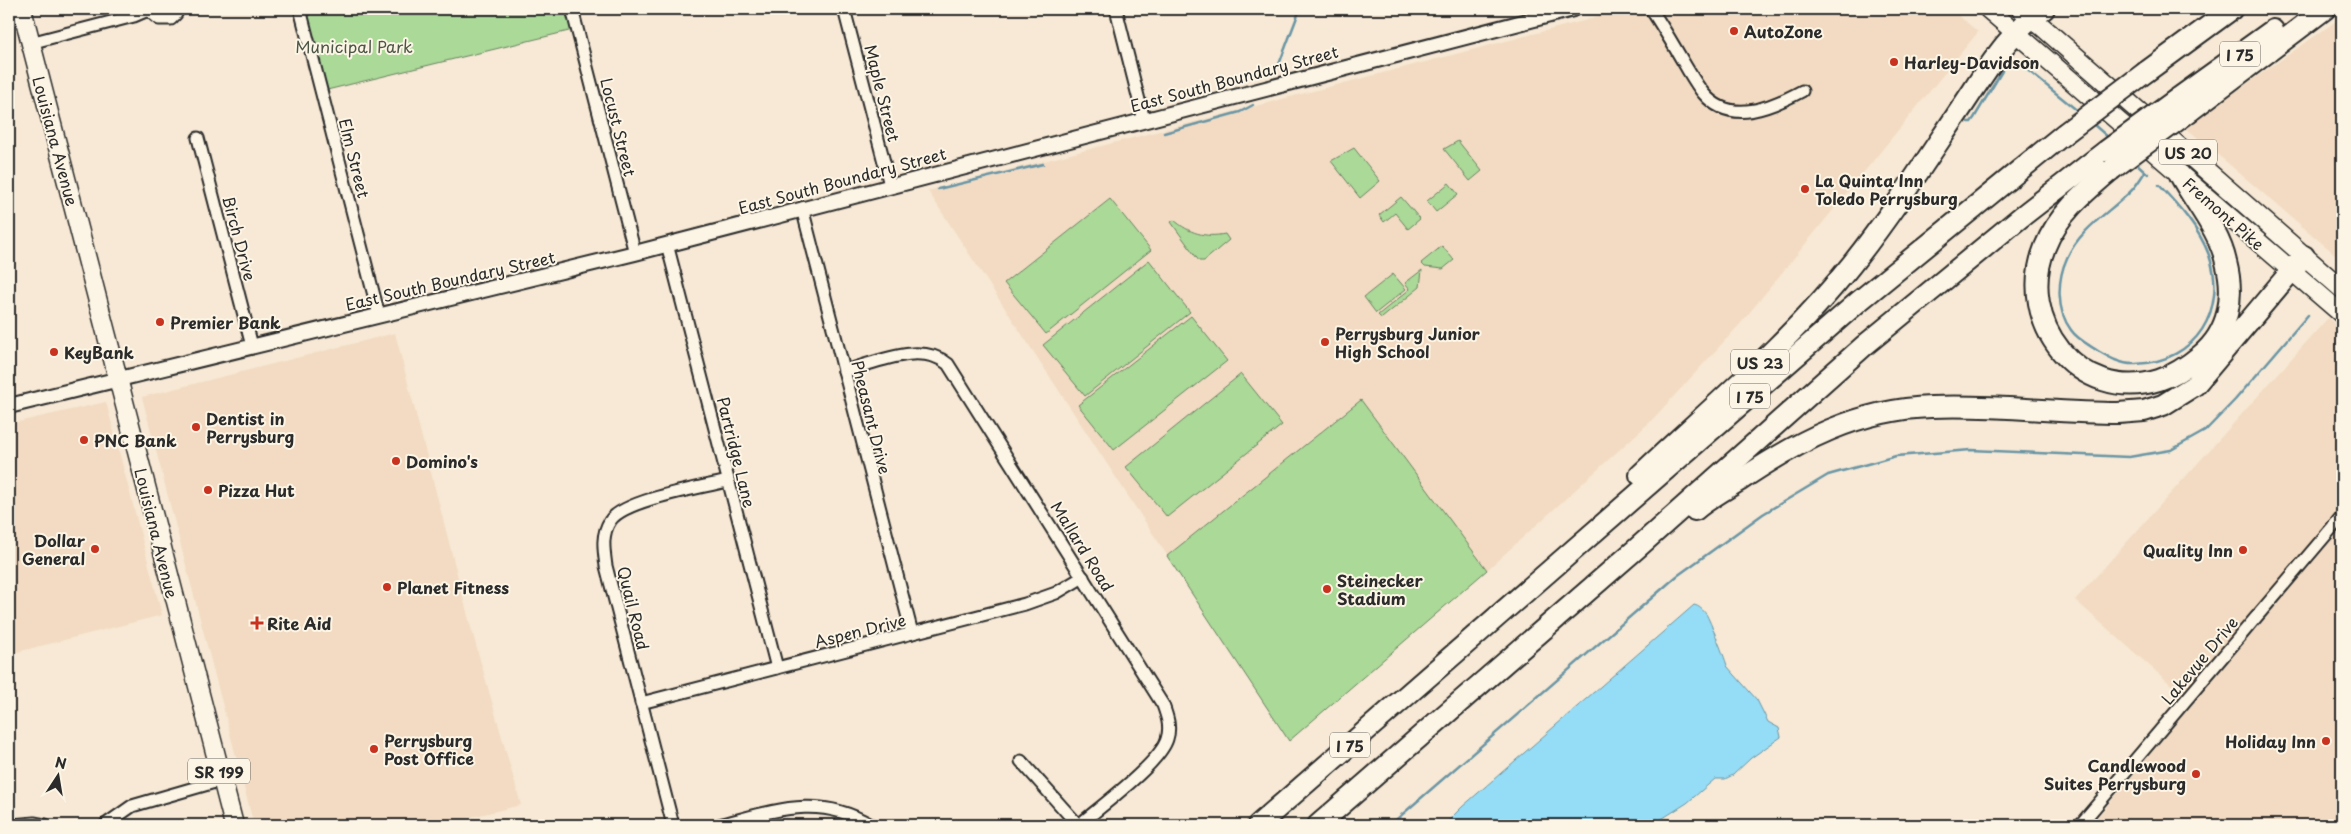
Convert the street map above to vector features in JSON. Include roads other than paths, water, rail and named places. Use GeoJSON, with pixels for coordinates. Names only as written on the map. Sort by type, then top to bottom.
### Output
{"type":"FeatureCollection","features":[{"type":"Feature","properties":{"kind":"highway","name":"I 75"},"geometry":{"type":"LineString","coordinates":[[1258,825],[1858,302],[2064,134],[2232,9]]}},
{"type":"Feature","properties":{"kind":"highway","name":"I 75"},"geometry":{"type":"LineString","coordinates":[[1318,825],[1635,550],[1865,345],[1983,247],[2109,160],[2183,105],[2304,9]]}},
{"type":"Feature","properties":{"kind":"highway"},"geometry":{"type":"LineString","coordinates":[[2183,105],[2325,9]]}},
{"type":"Feature","properties":{"kind":"highway","name":"US 23"},"geometry":{"type":"LineString","coordinates":[[1442,665],[1569,540],[1755,367],[1825,296],[1884,222],[1987,69],[2032,12]]}},
{"type":"Feature","properties":{"kind":"highway"},"geometry":{"type":"LineString","coordinates":[[2109,160],[2058,222],[2045,246],[2038,272],[2037,292],[2040,312],[2050,337],[2058,348],[2082,369],[2106,380],[2133,384],[2146,383],[2172,375],[2190,365],[2287,267]]}},
{"type":"Feature","properties":{"kind":"highway"},"geometry":{"type":"LineString","coordinates":[[2180,175],[2207,219],[2226,261],[2230,288],[2228,311],[2219,337]]}},
{"type":"Feature","properties":{"kind":"highway"},"geometry":{"type":"LineString","coordinates":[[1635,550],[1666,533],[1697,508],[1796,445],[1825,431],[1876,414],[1903,409],[1956,406],[2118,414],[2144,411],[2163,405],[2195,385],[2300,252]]}},
{"type":"Feature","properties":{"kind":"main road","name":"Louisiana Avenue"},"geometry":{"type":"LineString","coordinates":[[22,9],[234,825]]}},
{"type":"Feature","properties":{"kind":"main road","name":"US 20"},"geometry":{"type":"LineString","coordinates":[[1988,9],[2016,33]]}},
{"type":"Feature","properties":{"kind":"main road","name":"Fremont Pike"},"geometry":{"type":"LineString","coordinates":[[2032,12],[2342,288]]}},
{"type":"Feature","properties":{"kind":"main road","name":"Fremont Pike"},"geometry":{"type":"LineString","coordinates":[[2016,33],[2342,314]]}},
{"type":"Feature","properties":{"kind":"main road"},"geometry":{"type":"LineString","coordinates":[[2199,191],[2230,204],[2276,243],[2300,252]]}},
{"type":"Feature","properties":{"kind":"street"},"geometry":{"type":"LineString","coordinates":[[30,43],[134,16],[149,9],[159,19],[171,19],[178,9]]}},
{"type":"Feature","properties":{"kind":"street","name":"Elm Street"},"geometry":{"type":"LineString","coordinates":[[300,9],[379,315]]}},
{"type":"Feature","properties":{"kind":"street","name":"Locust Street"},"geometry":{"type":"LineString","coordinates":[[572,9],[635,253]]}},
{"type":"Feature","properties":{"kind":"street","name":"Maple Street"},"geometry":{"type":"LineString","coordinates":[[844,9],[890,185]]}},
{"type":"Feature","properties":{"kind":"street"},"geometry":{"type":"LineString","coordinates":[[1116,9],[1144,120]]}},
{"type":"Feature","properties":{"kind":"street","name":"East South Boundary Street"},"geometry":{"type":"LineString","coordinates":[[9,406],[635,253],[1144,120],[1540,13],[1573,9]]}},
{"type":"Feature","properties":{"kind":"street"},"geometry":{"type":"LineString","coordinates":[[1652,9],[1704,94],[1717,105],[1734,112],[1756,110],[1782,102],[1802,90]]}},
{"type":"Feature","properties":{"kind":"street","name":"Birch Drive"},"geometry":{"type":"LineString","coordinates":[[198,138],[252,346]]}},
{"type":"Feature","properties":{"kind":"street","name":"Pheasant Drive"},"geometry":{"type":"LineString","coordinates":[[802,208],[912,633]]}},
{"type":"Feature","properties":{"kind":"street","name":"Partridge Lane"},"geometry":{"type":"LineString","coordinates":[[667,244],[777,668]]}},
{"type":"Feature","properties":{"kind":"street","name":"Mallard Road"},"geometry":{"type":"LineString","coordinates":[[844,371],[920,353],[936,356],[948,364],[1153,687],[1162,705],[1169,730],[1165,744],[1158,755],[1078,825]]}},
{"type":"Feature","properties":{"kind":"street","name":"Quail Road"},"geometry":{"type":"LineString","coordinates":[[673,825],[606,566],[604,540],[607,527],[613,517],[630,506],[728,481]]}},
{"type":"Feature","properties":{"kind":"street","name":"Lakevue Drive"},"geometry":{"type":"LineString","coordinates":[[2081,825],[2342,516]]}},
{"type":"Feature","properties":{"kind":"street","name":"Aspen Drive"},"geometry":{"type":"LineString","coordinates":[[641,703],[1044,598],[1083,577]]}},
{"type":"Feature","properties":{"kind":"street"},"geometry":{"type":"LineString","coordinates":[[1021,761],[1078,825]]}},
{"type":"Feature","properties":{"kind":"street"},"geometry":{"type":"LineString","coordinates":[[105,825],[132,806],[222,780]]}},
{"type":"Feature","properties":{"kind":"street"},"geometry":{"type":"LineString","coordinates":[[719,825],[787,808],[816,806],[846,813],[871,825]]}},
{"type":"Feature","properties":{"kind":"street"},"geometry":{"type":"LineString","coordinates":[[12,825],[34,823],[45,825]]}},
{"type":"Feature","properties":{"kind":"water"},"geometry":{"type":"Polygon","coordinates":[[[1694,605],[1698,606],[1708,617],[1727,666],[1757,700],[1768,722],[1779,728],[1781,737],[1751,758],[1733,775],[1725,779],[1715,779],[1687,803],[1652,825],[1444,825],[1462,807],[1694,605]]]}},
{"type":"Feature","properties":{"kind":"waterway"},"geometry":{"type":"LineString","coordinates":[[1278,67],[1300,9]]}},
{"type":"Feature","properties":{"kind":"waterway"},"geometry":{"type":"LineString","coordinates":[[1968,122],[1971,122],[1974,118],[2005,66],[2013,63],[2025,68],[2079,112]]}},
{"type":"Feature","properties":{"kind":"waterway"},"geometry":{"type":"LineString","coordinates":[[1164,133],[1240,112],[1253,105]]}},
{"type":"Feature","properties":{"kind":"waterway"},"geometry":{"type":"LineString","coordinates":[[2093,124],[2109,138]]}},
{"type":"Feature","properties":{"kind":"waterway"},"geometry":{"type":"LineString","coordinates":[[2135,162],[2148,174]]}},
{"type":"Feature","properties":{"kind":"waterway"},"geometry":{"type":"LineString","coordinates":[[938,189],[1043,164]]}},
{"type":"Feature","properties":{"kind":"waterway"},"geometry":{"type":"LineString","coordinates":[[2145,172],[2136,186],[2095,222],[2072,248],[2061,276],[2060,285],[2063,313],[2066,322],[2074,333],[2083,342],[2103,354],[2126,363],[2136,364],[2157,361],[2175,354],[2190,343],[2202,329],[2210,313],[2214,295],[2214,275],[2205,245],[2187,217],[2159,185]]}},
{"type":"Feature","properties":{"kind":"waterway"},"geometry":{"type":"LineString","coordinates":[[1390,825],[1677,576],[1763,514],[1828,475],[1896,456],[1971,450],[2129,457],[2171,450],[2205,431],[2235,400],[2308,315]]}},
{"type":"Feature","properties":{"kind":"place","name":"AutoZone"},"geometry":{"type":"Point","coordinates":[1734,31]}},
{"type":"Feature","properties":{"kind":"place","name":"Harley-Davidson"},"geometry":{"type":"Point","coordinates":[1894,62]}},
{"type":"Feature","properties":{"kind":"place","name":"La Quinta Inn Toledo Perrysburg"},"geometry":{"type":"Point","coordinates":[1805,189]}},
{"type":"Feature","properties":{"kind":"place","name":"Premier Bank"},"geometry":{"type":"Point","coordinates":[160,322]}},
{"type":"Feature","properties":{"kind":"place","name":"Perrysburg Junior High School"},"geometry":{"type":"Point","coordinates":[1325,342]}},
{"type":"Feature","properties":{"kind":"place","name":"KeyBank"},"geometry":{"type":"Point","coordinates":[54,352]}},
{"type":"Feature","properties":{"kind":"place","name":"Dentist in Perrysburg"},"geometry":{"type":"Point","coordinates":[196,427]}},
{"type":"Feature","properties":{"kind":"place","name":"PNC Bank"},"geometry":{"type":"Point","coordinates":[84,440]}},
{"type":"Feature","properties":{"kind":"place","name":"Domino's"},"geometry":{"type":"Point","coordinates":[396,461]}},
{"type":"Feature","properties":{"kind":"place","name":"Pizza Hut"},"geometry":{"type":"Point","coordinates":[208,490]}},
{"type":"Feature","properties":{"kind":"place","name":"Dollar General"},"geometry":{"type":"Point","coordinates":[95,549]}},
{"type":"Feature","properties":{"kind":"place","name":"Quality Inn"},"geometry":{"type":"Point","coordinates":[2243,550]}},
{"type":"Feature","properties":{"kind":"place","name":"Planet Fitness"},"geometry":{"type":"Point","coordinates":[387,587]}},
{"type":"Feature","properties":{"kind":"place","name":"Steinecker Stadium"},"geometry":{"type":"Point","coordinates":[1327,589]}},
{"type":"Feature","properties":{"kind":"place","name":"Rite Aid"},"geometry":{"type":"Point","coordinates":[257,623]}},
{"type":"Feature","properties":{"kind":"place","name":"Holiday Inn"},"geometry":{"type":"Point","coordinates":[2326,741]}},
{"type":"Feature","properties":{"kind":"place","name":"Perrysburg Post Office"},"geometry":{"type":"Point","coordinates":[374,749]}},
{"type":"Feature","properties":{"kind":"place","name":"Candlewood Suites Perrysburg"},"geometry":{"type":"Point","coordinates":[2196,774]}},
{"type":"Feature","properties":{"kind":"park label","name":"Municipal Park"},"geometry":{"type":"Point","coordinates":[354,46]}}]}
